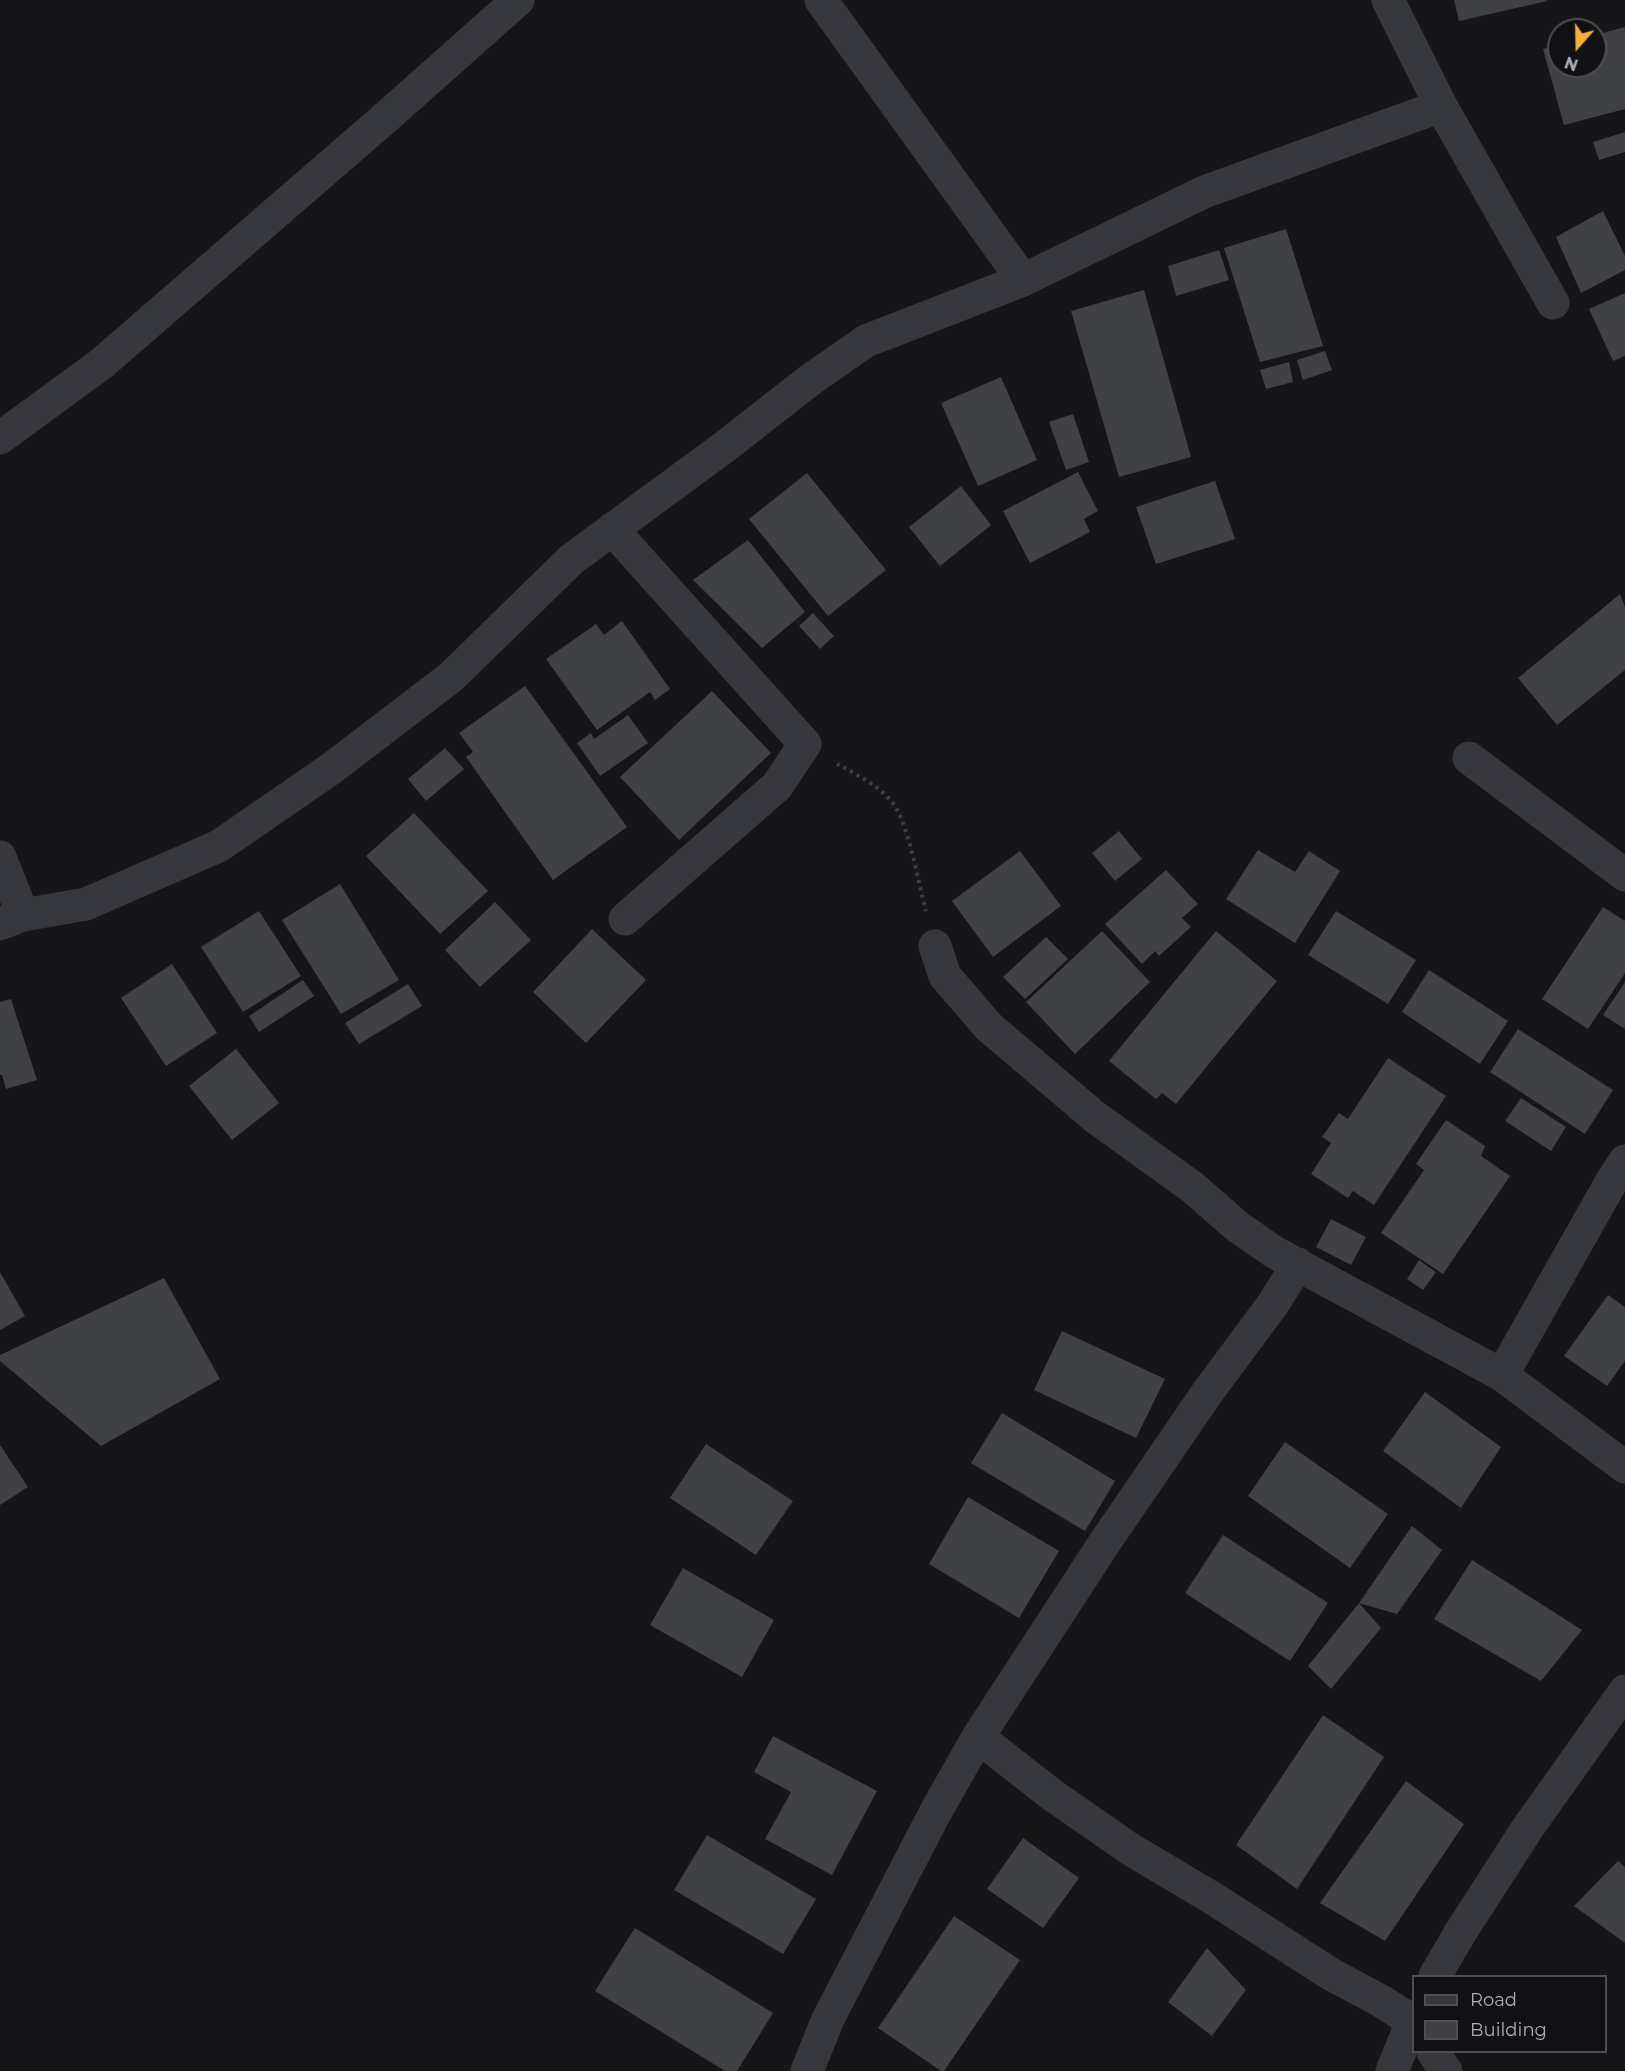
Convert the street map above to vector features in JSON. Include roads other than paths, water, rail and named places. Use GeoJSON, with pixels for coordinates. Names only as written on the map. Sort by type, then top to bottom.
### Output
{"type":"FeatureCollection","features":[{"type":"Feature","properties":{"kind":"street"},"geometry":{"type":"LineString","coordinates":[[0,438],[101,364],[518,0]]}},
{"type":"Feature","properties":{"kind":"street"},"geometry":{"type":"LineString","coordinates":[[821,0],[1023,280]]}},
{"type":"Feature","properties":{"kind":"street"},"geometry":{"type":"LineString","coordinates":[[1388,0],[1441,106],[1553,303]]}},
{"type":"Feature","properties":{"kind":"street"},"geometry":{"type":"LineString","coordinates":[[0,857],[12,920],[86,904],[219,846],[332,768],[451,677],[572,559],[810,380],[866,341],[1023,280],[1204,192],[1441,106]]}},
{"type":"Feature","properties":{"kind":"street"},"geometry":{"type":"LineString","coordinates":[[612,529],[805,744],[777,786],[625,919]]}},
{"type":"Feature","properties":{"kind":"street"},"geometry":{"type":"LineString","coordinates":[[1469,758],[1625,875]]}},
{"type":"Feature","properties":{"kind":"street"},"geometry":{"type":"LineString","coordinates":[[935,946],[945,976],[989,1027],[1095,1117],[1192,1187],[1238,1227],[1274,1252],[1502,1375],[1625,1467]]}},
{"type":"Feature","properties":{"kind":"street"},"geometry":{"type":"LineString","coordinates":[[1502,1375],[1625,1161]]}},
{"type":"Feature","properties":{"kind":"street"},"geometry":{"type":"LineString","coordinates":[[807,2071],[828,2019],[935,1813],[978,1737],[1105,1542],[1298,1264]]}},
{"type":"Feature","properties":{"kind":"street"},"geometry":{"type":"LineString","coordinates":[[1437,1975],[1460,1932],[1527,1829],[1625,1692]]}},
{"type":"Feature","properties":{"kind":"street"},"geometry":{"type":"LineString","coordinates":[[978,1737],[1051,1794],[1130,1849],[1214,1899],[1329,1973],[1412,2018]]}},
{"type":"Feature","properties":{"kind":"street"},"geometry":{"type":"LineString","coordinates":[[1392,2071],[1412,2021]]}},
{"type":"Feature","properties":{"kind":"street"},"geometry":{"type":"LineString","coordinates":[[1434,2053],[1446,2071]]}}]}
